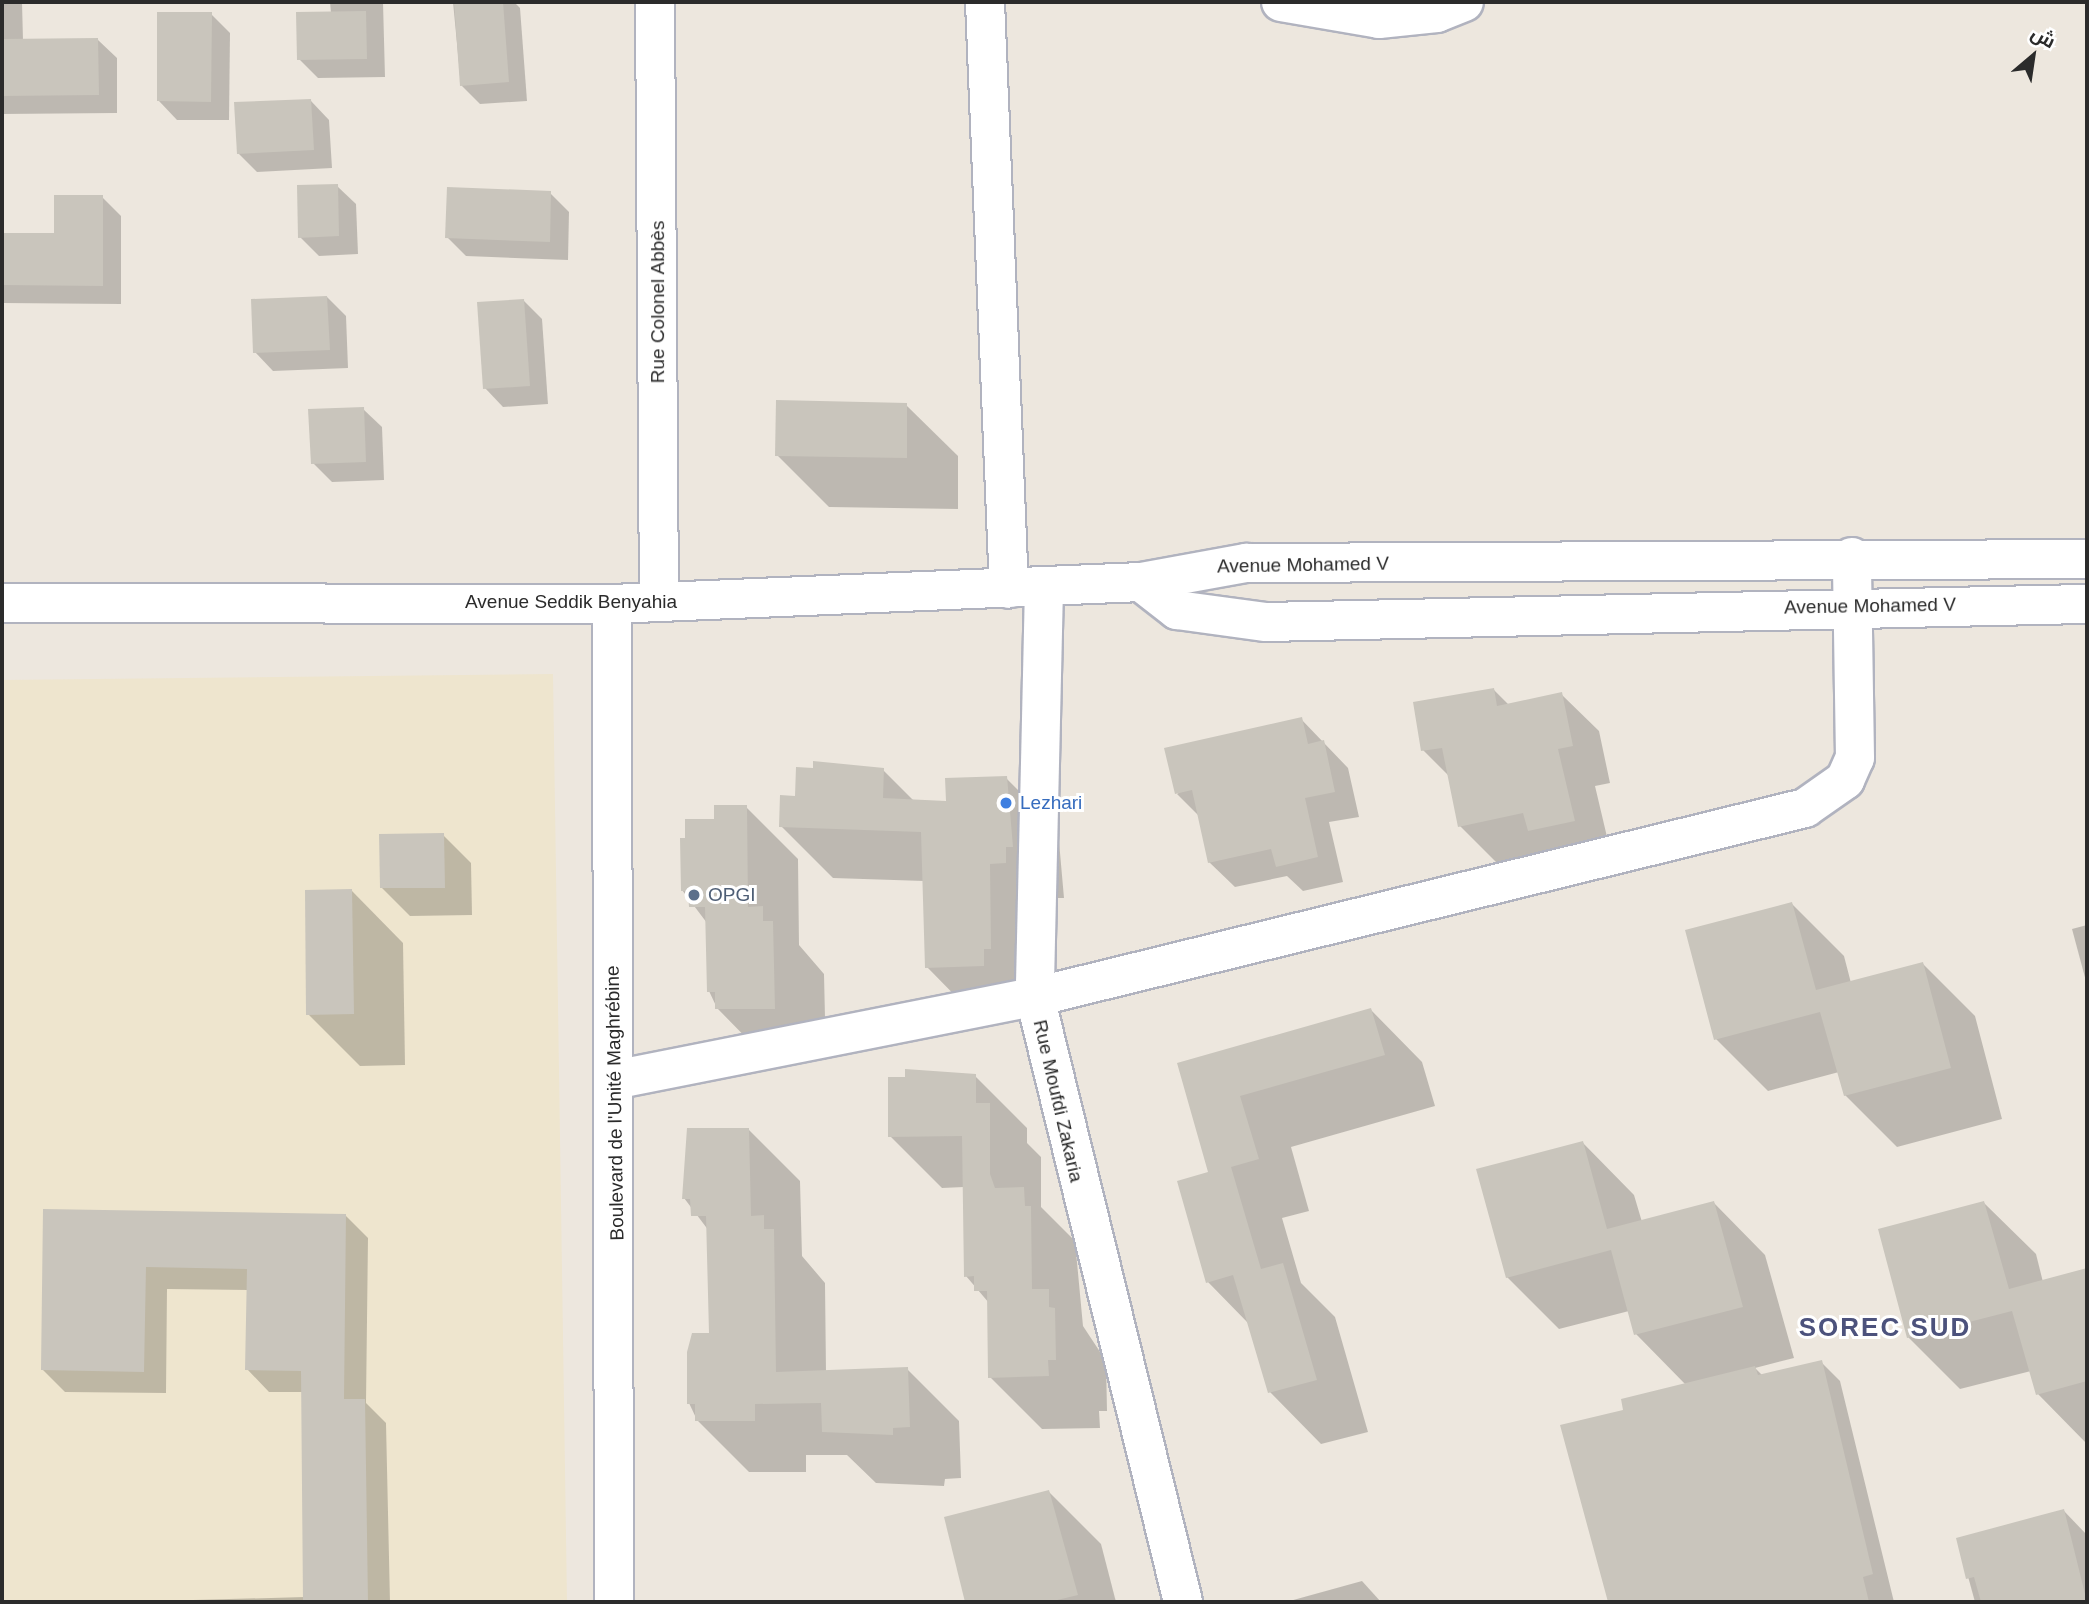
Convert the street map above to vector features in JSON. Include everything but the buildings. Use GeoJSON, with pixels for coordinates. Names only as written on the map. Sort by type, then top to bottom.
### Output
{"type":"FeatureCollection","features":[{"type":"Feature","properties":{"kind":"street","name":"Rue Colonel Abbès"},"geometry":{"type":"LineString","coordinates":[[655,2],[659,602]]}},
{"type":"Feature","properties":{"kind":"street","name":"Rue Moufdi Zakaria"},"geometry":{"type":"LineString","coordinates":[[985,2],[1027,588],[1035,997],[1183,1602]]}},
{"type":"Feature","properties":{"kind":"street"},"geometry":{"type":"LineString","coordinates":[[1281,2],[1379,19],[1437,13],[1464,2]]}},
{"type":"Feature","properties":{"kind":"street"},"geometry":{"type":"LineString","coordinates":[[614,1080],[1035,997],[1805,808],[1845,780],[1855,758],[1852,557]]}},
{"type":"Feature","properties":{"kind":"street","name":"Avenue Mohamed V"},"geometry":{"type":"LineString","coordinates":[[1141,582],[1245,563],[1852,557],[2087,559]]}},
{"type":"Feature","properties":{"kind":"street","name":"Avenue Seddik Benyahia"},"geometry":{"type":"LineString","coordinates":[[2,603],[612,604],[1141,582]]}},
{"type":"Feature","properties":{"kind":"street","name":"Avenue Mohamed V"},"geometry":{"type":"LineString","coordinates":[[1141,582],[1177,610],[1266,621],[1853,605],[2087,604]]}},
{"type":"Feature","properties":{"kind":"street","name":"Boulevard de l'Unité Maghrébine"},"geometry":{"type":"LineString","coordinates":[[612,604],[614,1602]]}},
{"type":"Feature","properties":{"kind":"shaded area"},"geometry":{"type":"Polygon","coordinates":[[[553,674],[567,1602],[2,1602],[2,680],[553,674]]]}},
{"type":"Feature","properties":{"kind":"place","name":"Lezhari"},"geometry":{"type":"Point","coordinates":[1006,803]}},
{"type":"Feature","properties":{"kind":"place","name":"OPGI"},"geometry":{"type":"Point","coordinates":[694,895]}},
{"type":"Feature","properties":{"kind":"district","name":"SOREC SUD"},"geometry":{"type":"Point","coordinates":[1885,1328]}}]}
